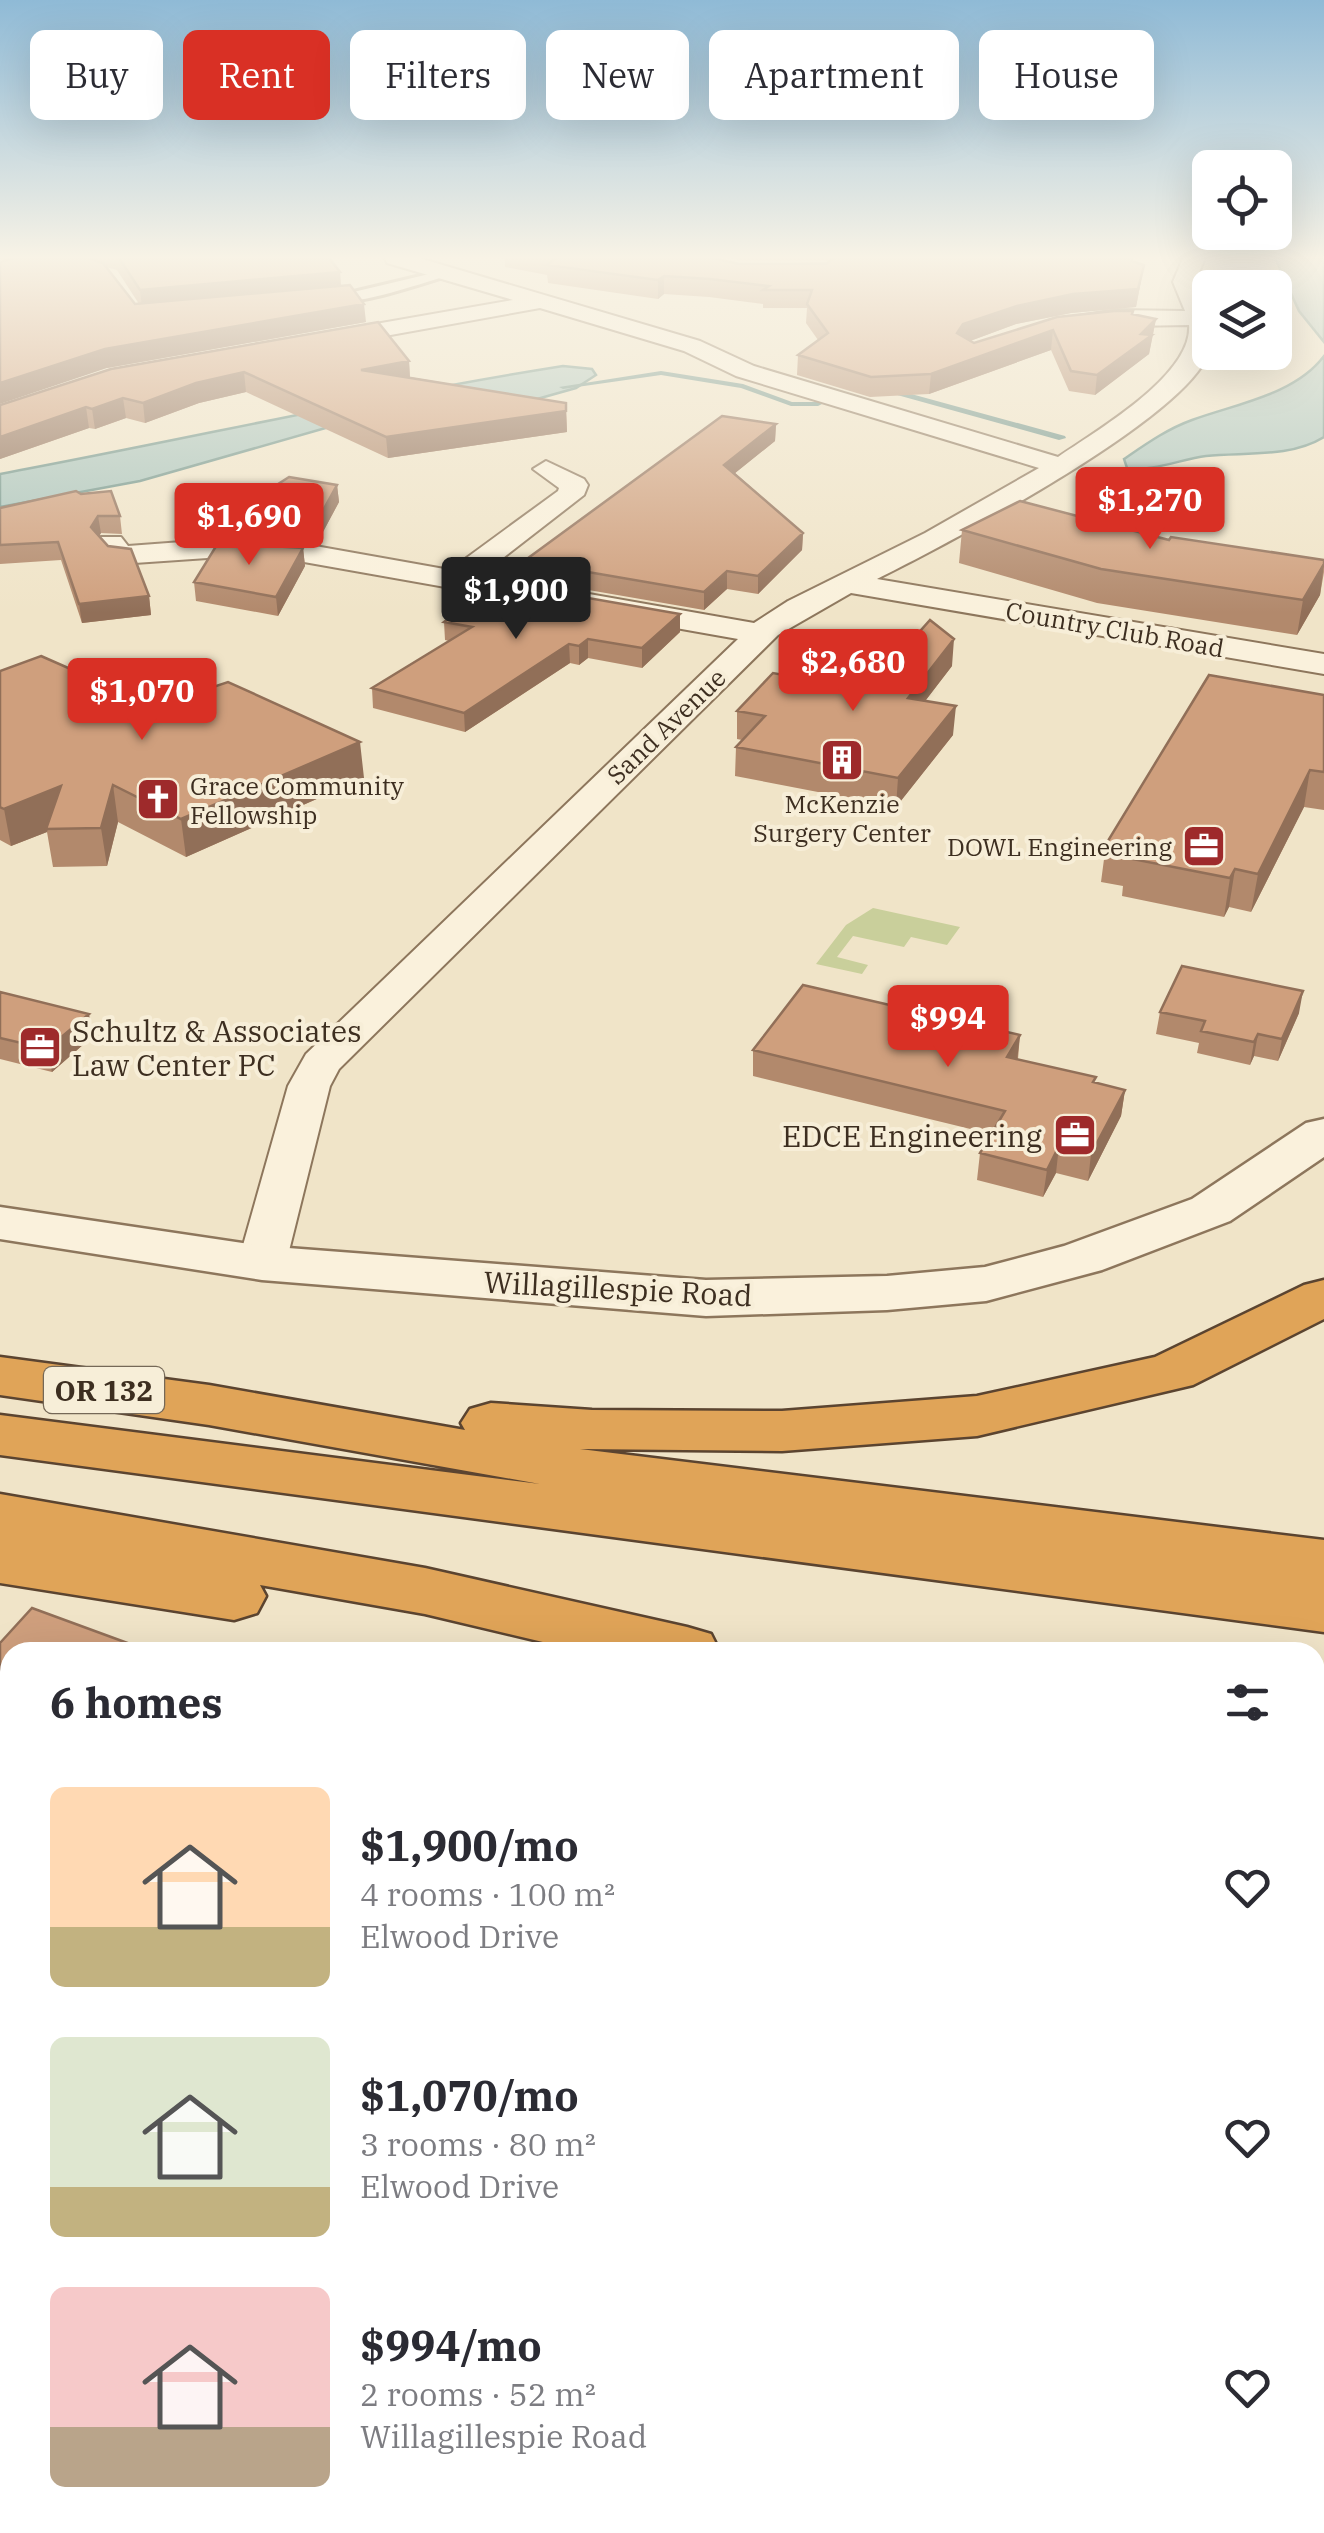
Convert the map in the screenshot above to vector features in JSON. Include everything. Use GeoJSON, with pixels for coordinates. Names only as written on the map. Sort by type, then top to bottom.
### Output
{"type":"FeatureCollection","features":[{"type":"Feature","properties":{"kind":"highway"},"geometry":{"type":"LineString","coordinates":[[208,1404],[592,1430],[782,1431],[977,1416],[1172,1372],[1324,1297]]}},
{"type":"Feature","properties":{"kind":"highway","name":"OR 132"},"geometry":{"type":"LineString","coordinates":[[0,1376],[208,1404]]}},
{"type":"Feature","properties":{"kind":"highway"},"geometry":{"type":"LineString","coordinates":[[208,1404],[579,1470],[1324,1564]]}},
{"type":"Feature","properties":{"kind":"highway"},"geometry":{"type":"LineString","coordinates":[[0,1436],[1324,1608]]}},
{"type":"Feature","properties":{"kind":"highway"},"geometry":{"type":"LineString","coordinates":[[0,1516],[424,1592],[642,1642]]}},
{"type":"Feature","properties":{"kind":"highway"},"geometry":{"type":"LineString","coordinates":[[0,1560],[406,1626],[550,1642]]}},
{"type":"Feature","properties":{"kind":"street"},"geometry":{"type":"LineString","coordinates":[[762,376],[1063,467]]}},
{"type":"Feature","properties":{"kind":"street","name":"Sand Avenue"},"geometry":{"type":"LineString","coordinates":[[262,1263],[309,1086],[321,1062],[761,634],[799,607],[1063,467],[1127,420],[1176,376]]}},
{"type":"Feature","properties":{"kind":"street"},"geometry":{"type":"LineString","coordinates":[[457,579],[570,495],[574,486],[546,469]]}},
{"type":"Feature","properties":{"kind":"street"},"geometry":{"type":"LineString","coordinates":[[110,544],[120,555],[204,549],[282,551],[761,634]]}},
{"type":"Feature","properties":{"kind":"street","name":"Country Club Road"},"geometry":{"type":"LineString","coordinates":[[846,583],[1324,664]]}},
{"type":"Feature","properties":{"kind":"street","name":"Willagillespie Road"},"geometry":{"type":"LineString","coordinates":[[0,1223],[262,1263],[706,1298],[887,1293],[986,1284],[1083,1258],[1211,1210],[1324,1134]]}},
{"type":"Feature","properties":{"kind":"green space"},"geometry":{"type":"Polygon","coordinates":[[[873,908],[960,927],[947,945],[911,937],[904,947],[853,936],[837,957],[868,965],[862,974],[816,964],[846,925],[873,908]]]}},
{"type":"Feature","properties":{"kind":"water"},"geometry":{"type":"Polygon","coordinates":[[[505,376],[594,376],[576,388],[530,401],[336,425],[140,481],[0,507],[0,474],[505,376]]]}},
{"type":"Feature","properties":{"kind":"water"},"geometry":{"type":"Polygon","coordinates":[[[1302,376],[1324,376],[1324,437],[1311,444],[1282,451],[1206,456],[1157,467],[1127,468],[1124,459],[1165,432],[1302,376]]]}},
{"type":"Feature","properties":{"kind":"building"},"geometry":{"type":"Polygon","coordinates":[[[0,376],[21,376],[0,383],[0,376]]]}},
{"type":"Feature","properties":{"kind":"building"},"geometry":{"type":"Polygon","coordinates":[[[89,376],[226,376],[143,403],[123,398],[92,409],[86,407],[0,437],[0,405],[89,376]]]}},
{"type":"Feature","properties":{"kind":"building"},"geometry":{"type":"Polygon","coordinates":[[[253,376],[400,376],[566,403],[566,411],[386,437],[253,376]]]}},
{"type":"Feature","properties":{"kind":"building"},"geometry":{"type":"Polygon","coordinates":[[[722,416],[776,424],[724,465],[803,533],[758,576],[727,571],[704,592],[524,561],[722,416]]]}},
{"type":"Feature","properties":{"kind":"building"},"geometry":{"type":"Polygon","coordinates":[[[289,477],[337,485],[315,525],[232,518],[236,511],[289,477]]]}},
{"type":"Feature","properties":{"kind":"building"},"geometry":{"type":"Polygon","coordinates":[[[76,491],[111,491],[120,516],[98,516],[91,527],[108,546],[131,549],[149,596],[79,604],[58,542],[0,545],[0,508],[76,491]]]}},
{"type":"Feature","properties":{"kind":"building"},"geometry":{"type":"Polygon","coordinates":[[[1020,501],[1169,540],[1171,537],[1324,560],[1324,564],[1303,600],[1101,569],[962,530],[1020,501]]]}},
{"type":"Feature","properties":{"kind":"building"},"geometry":{"type":"Polygon","coordinates":[[[218,543],[303,548],[276,597],[194,582],[218,543]]]}},
{"type":"Feature","properties":{"kind":"building"},"geometry":{"type":"Polygon","coordinates":[[[496,582],[680,614],[642,648],[588,639],[579,646],[569,644],[464,713],[372,688],[472,627],[444,622],[496,582]]]}},
{"type":"Feature","properties":{"kind":"building"},"geometry":{"type":"Polygon","coordinates":[[[930,620],[954,639],[908,698],[956,706],[898,778],[736,747],[765,716],[737,711],[773,673],[839,685],[844,678],[873,684],[930,620]]]}},
{"type":"Feature","properties":{"kind":"building","name":"Grace Community Fellowship"},"geometry":{"type":"Polygon","coordinates":[[[41,656],[109,686],[102,667],[174,700],[228,682],[360,742],[181,819],[113,785],[101,828],[46,829],[61,786],[4,809],[0,807],[0,671],[41,656]]]}},
{"type":"Feature","properties":{"kind":"building","name":"DOWL Engineering"},"geometry":{"type":"Polygon","coordinates":[[[1209,675],[1324,695],[1324,772],[1310,770],[1258,874],[1235,869],[1230,878],[1127,858],[1133,849],[1106,844],[1209,675]]]}},
{"type":"Feature","properties":{"kind":"building"},"geometry":{"type":"Polygon","coordinates":[[[1182,966],[1303,991],[1282,1039],[1258,1034],[1254,1042],[1201,1031],[1205,1021],[1160,1012],[1182,966]]]}},
{"type":"Feature","properties":{"kind":"building"},"geometry":{"type":"Polygon","coordinates":[[[803,985],[1020,1035],[1007,1057],[1096,1077],[1093,1082],[1125,1090],[1091,1154],[1059,1146],[1047,1170],[980,1153],[1005,1111],[753,1050],[803,985]]]}},
{"type":"Feature","properties":{"kind":"building"},"geometry":{"type":"Polygon","coordinates":[[[0,992],[89,1014],[47,1049],[0,1038],[0,992]]]}},
{"type":"Feature","properties":{"kind":"building"},"geometry":{"type":"Polygon","coordinates":[[[32,1608],[125,1642],[1,1642],[32,1608]]]}},
{"type":"Feature","properties":{"kind":"waterway"},"geometry":{"type":"LineString","coordinates":[[563,387],[639,376]]}},
{"type":"Feature","properties":{"kind":"waterway"},"geometry":{"type":"LineString","coordinates":[[681,376],[743,386],[791,404],[818,404]]}},
{"type":"Feature","properties":{"kind":"waterway"},"geometry":{"type":"LineString","coordinates":[[893,391],[1062,438]]}},
{"type":"Feature","properties":{"kind":"place","name":"McKenzie Surgery Center"},"geometry":{"type":"Point","coordinates":[842,760]}},
{"type":"Feature","properties":{"kind":"place","name":"Grace Community Fellowship"},"geometry":{"type":"Point","coordinates":[158,799]}},
{"type":"Feature","properties":{"kind":"place","name":"DOWL Engineering"},"geometry":{"type":"Point","coordinates":[1204,846]}},
{"type":"Feature","properties":{"kind":"place","name":"Schultz & Associates Law Center PC"},"geometry":{"type":"Point","coordinates":[40,1047]}},
{"type":"Feature","properties":{"kind":"place","name":"EDCE Engineering"},"geometry":{"type":"Point","coordinates":[1075,1135]}}]}
